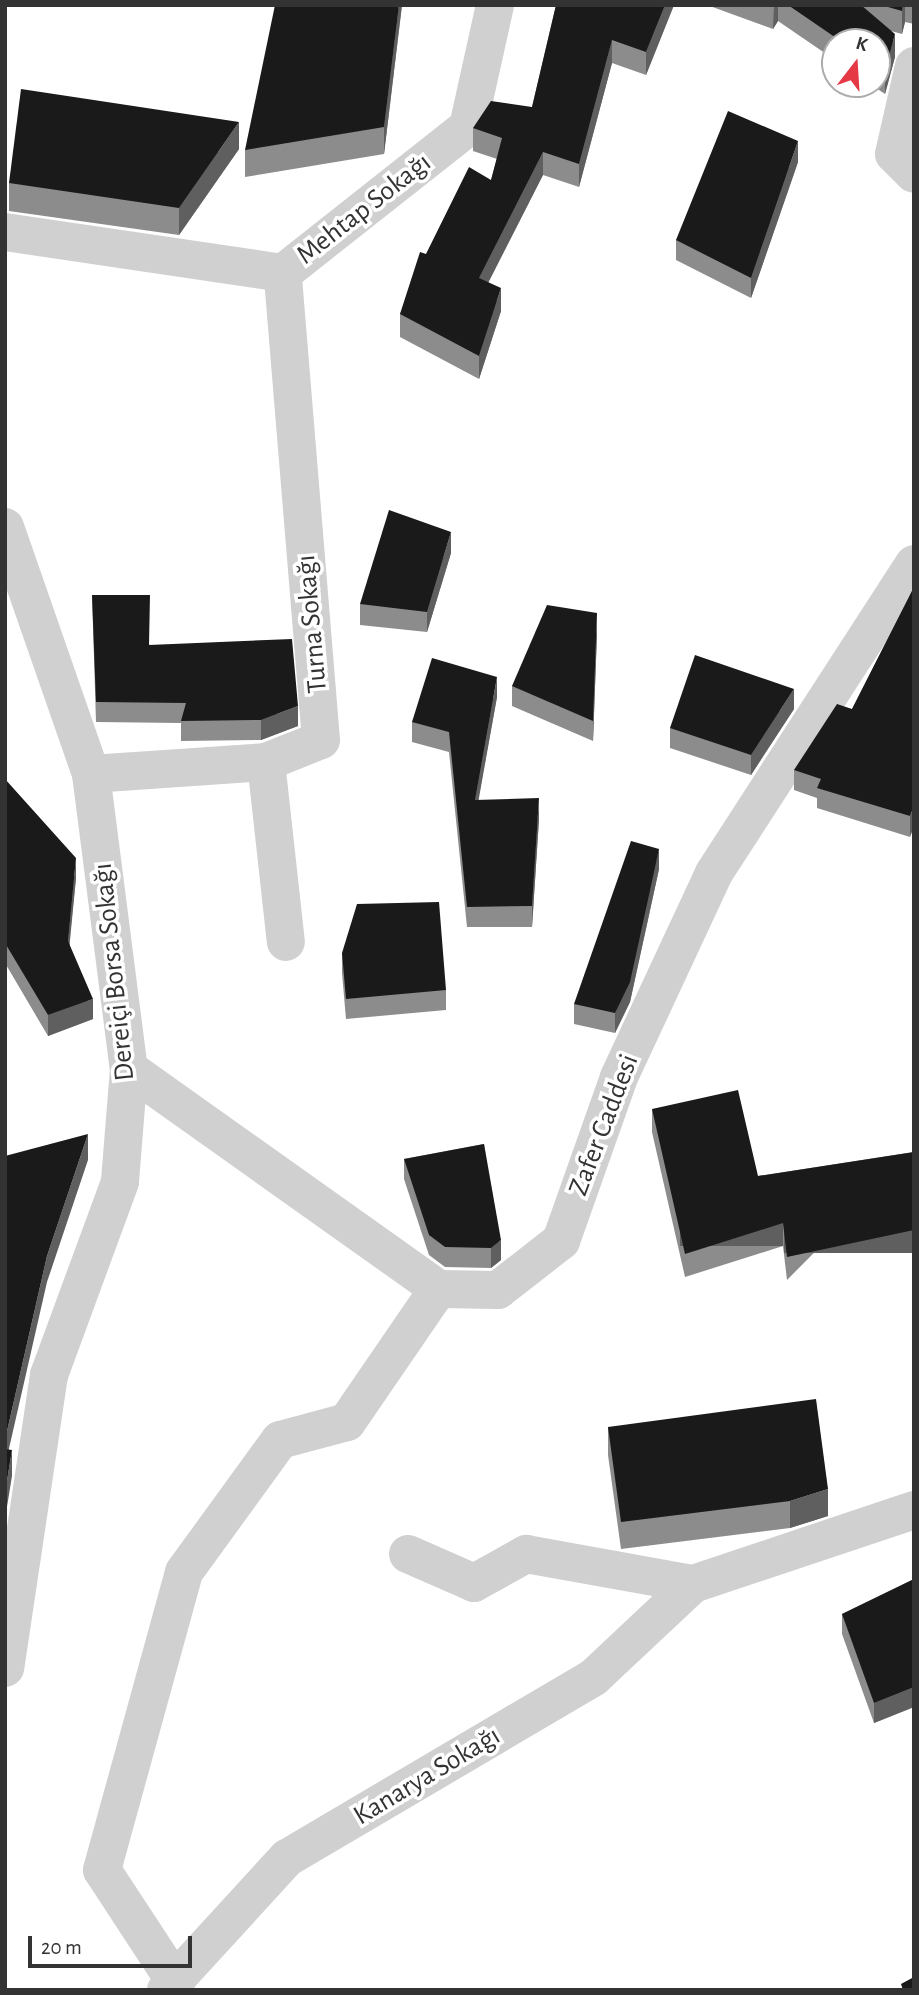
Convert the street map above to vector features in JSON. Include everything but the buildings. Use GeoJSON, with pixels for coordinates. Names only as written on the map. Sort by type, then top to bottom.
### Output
{"type":"FeatureCollection","features":[{"type":"Feature","properties":{"kind":"street","name":"Mehtap Sokağı"},"geometry":{"type":"LineString","coordinates":[[5,232],[283,273],[468,127],[495,5]]}},
{"type":"Feature","properties":{"kind":"street"},"geometry":{"type":"LineString","coordinates":[[904,164],[914,66]]}},
{"type":"Feature","properties":{"kind":"street","name":"Turna Sokağı"},"geometry":{"type":"LineString","coordinates":[[90,774],[266,762],[321,740],[283,273]]}},
{"type":"Feature","properties":{"kind":"street","name":"Dereiçi Borsa Sokağı"},"geometry":{"type":"LineString","coordinates":[[5,527],[90,774],[129,1069],[120,1182],[49,1375],[5,1668]]}},
{"type":"Feature","properties":{"kind":"street","name":"Zafer Caddesi"},"geometry":{"type":"LineString","coordinates":[[438,1289],[498,1290],[561,1241],[619,1077],[715,873],[914,564]]}},
{"type":"Feature","properties":{"kind":"street"},"geometry":{"type":"LineString","coordinates":[[266,762],[286,942]]}},
{"type":"Feature","properties":{"kind":"street"},"geometry":{"type":"LineString","coordinates":[[129,1069],[438,1289]]}},
{"type":"Feature","properties":{"kind":"street","name":"Kanarya Sokağı"},"geometry":{"type":"LineString","coordinates":[[438,1289],[347,1422],[280,1440],[184,1572],[102,1870],[171,1986],[287,1858],[594,1677],[693,1584],[914,1510]]}},
{"type":"Feature","properties":{"kind":"street","name":"Kanarya Sokağı"},"geometry":{"type":"LineString","coordinates":[[408,1554],[474,1583],[526,1554],[693,1584]]}}]}
